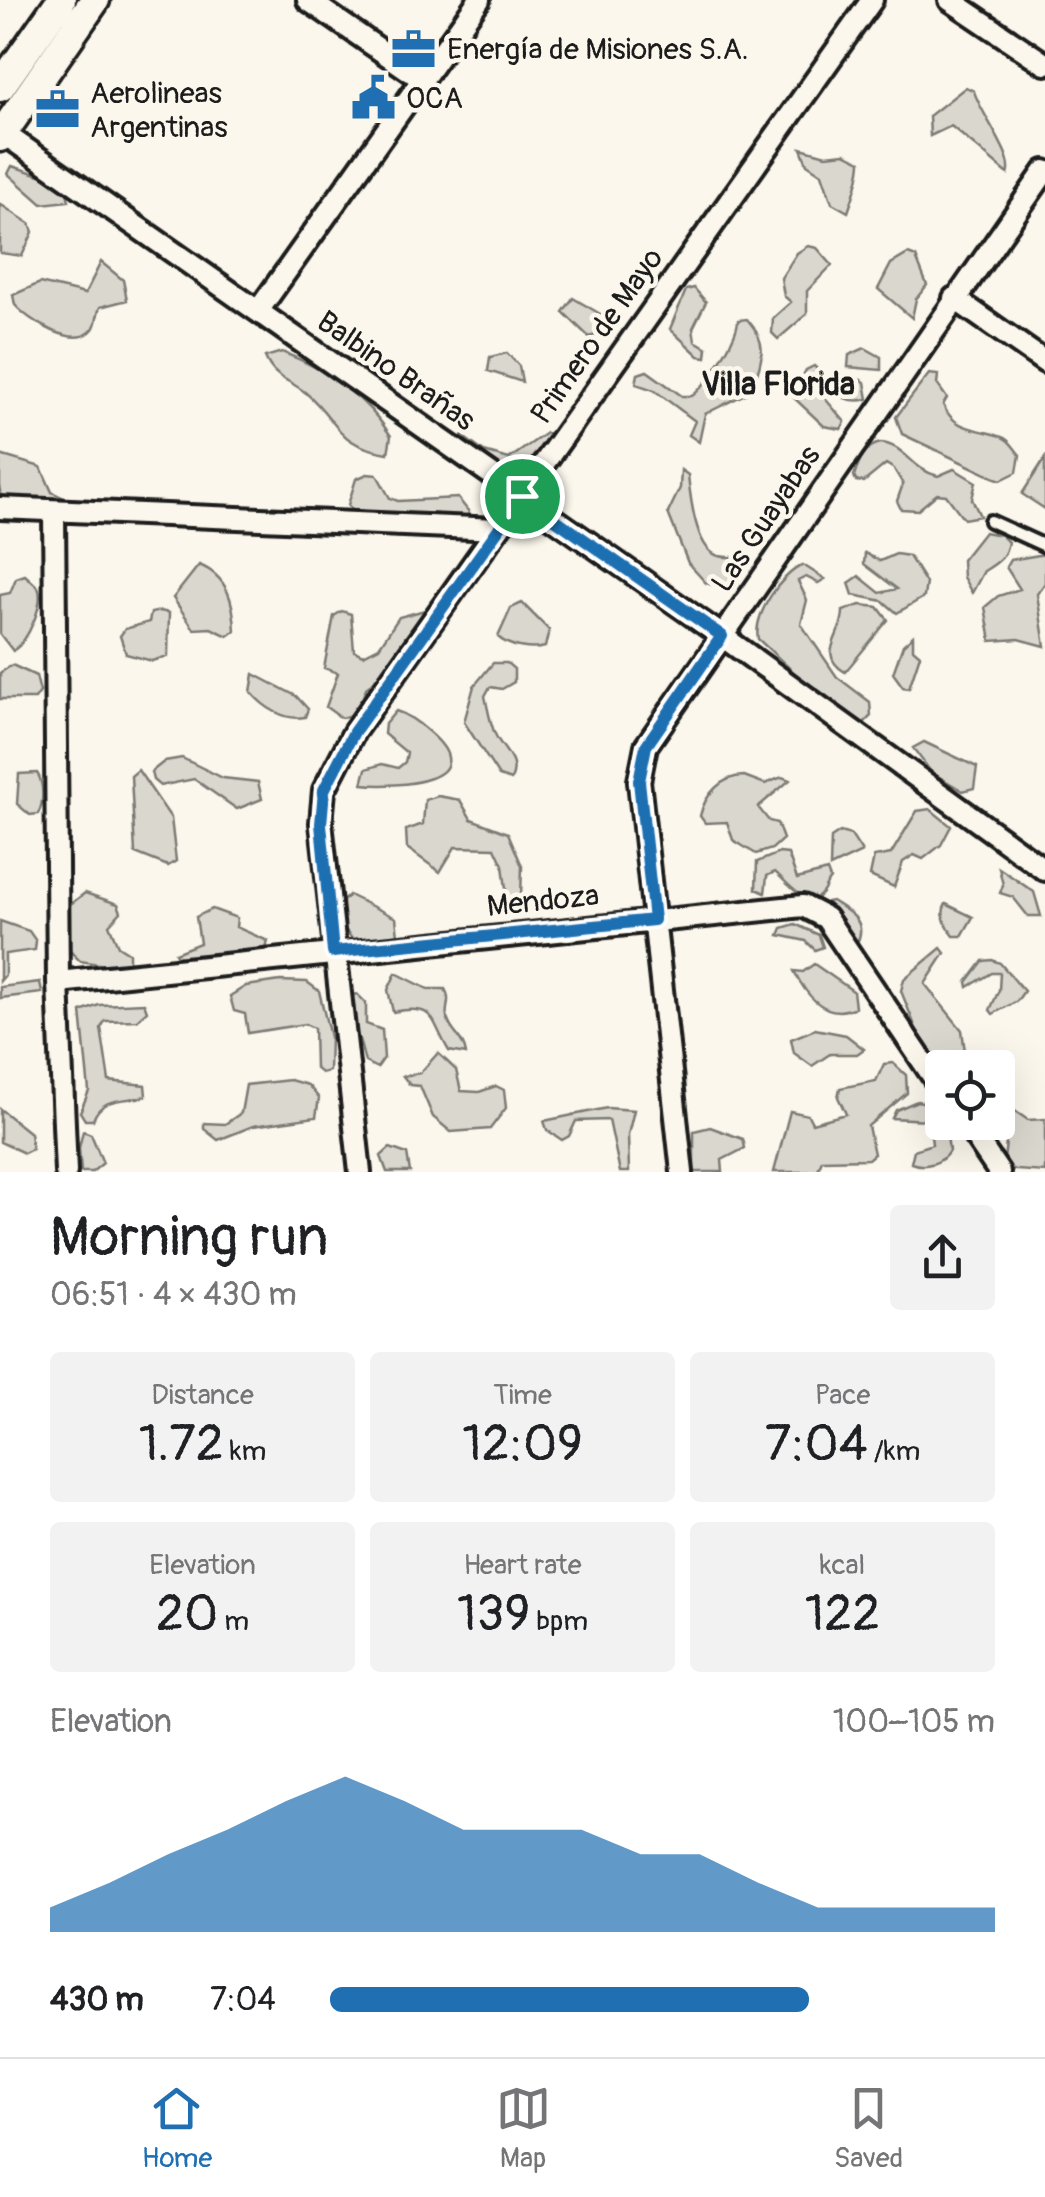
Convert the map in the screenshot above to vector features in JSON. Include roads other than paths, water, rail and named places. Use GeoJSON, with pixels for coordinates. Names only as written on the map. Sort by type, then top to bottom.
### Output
{"type":"FeatureCollection","features":[{"type":"Feature","properties":{"kind":"main road"},"geometry":{"type":"LineString","coordinates":[[0,87],[61,0]]}},
{"type":"Feature","properties":{"kind":"main road"},"geometry":{"type":"LineString","coordinates":[[1,134],[94,0]]}},
{"type":"Feature","properties":{"kind":"street"},"geometry":{"type":"LineString","coordinates":[[308,0],[422,79]]}},
{"type":"Feature","properties":{"kind":"street"},"geometry":{"type":"LineString","coordinates":[[258,311],[478,0]]}},
{"type":"Feature","properties":{"kind":"street","name":"Primero de Mayo"},"geometry":{"type":"LineString","coordinates":[[360,1172],[333,952],[321,824],[324,790],[354,732],[872,0]]}},
{"type":"Feature","properties":{"kind":"street"},"geometry":{"type":"LineString","coordinates":[[950,0],[1045,64]]}},
{"type":"Feature","properties":{"kind":"street","name":"Balbino Brañas"},"geometry":{"type":"LineString","coordinates":[[1,134],[722,636],[1045,870]]}},
{"type":"Feature","properties":{"kind":"street","name":"Las Guayabas"},"geometry":{"type":"LineString","coordinates":[[682,1172],[639,781],[646,746],[1045,171]]}},
{"type":"Feature","properties":{"kind":"street"},"geometry":{"type":"LineString","coordinates":[[954,298],[1045,362]]}},
{"type":"Feature","properties":{"kind":"street"},"geometry":{"type":"LineString","coordinates":[[0,508],[498,529]]}},
{"type":"Feature","properties":{"kind":"street"},"geometry":{"type":"LineString","coordinates":[[54,512],[58,982],[66,1172]]}},
{"type":"Feature","properties":{"kind":"street","name":"Mendoza"},"geometry":{"type":"LineString","coordinates":[[58,982],[803,906],[826,918],[925,1065]]}},
{"type":"Feature","properties":{"kind":"street"},"geometry":{"type":"LineString","coordinates":[[977,1140],[999,1172]]}},
{"type":"Feature","properties":{"kind":"lane"},"geometry":{"type":"LineString","coordinates":[[990,520],[1045,546]]}},
{"type":"Feature","properties":{"kind":"place","name":"Energía de Misiones S.A."},"geometry":{"type":"Point","coordinates":[414,49]}},
{"type":"Feature","properties":{"kind":"place","name":"OCA"},"geometry":{"type":"Point","coordinates":[373,98]}},
{"type":"Feature","properties":{"kind":"place","name":"Aerolineas Argentinas"},"geometry":{"type":"Point","coordinates":[57,110]}},
{"type":"Feature","properties":{"kind":"district","name":"Villa Florida"},"geometry":{"type":"Point","coordinates":[778,385]}}]}
